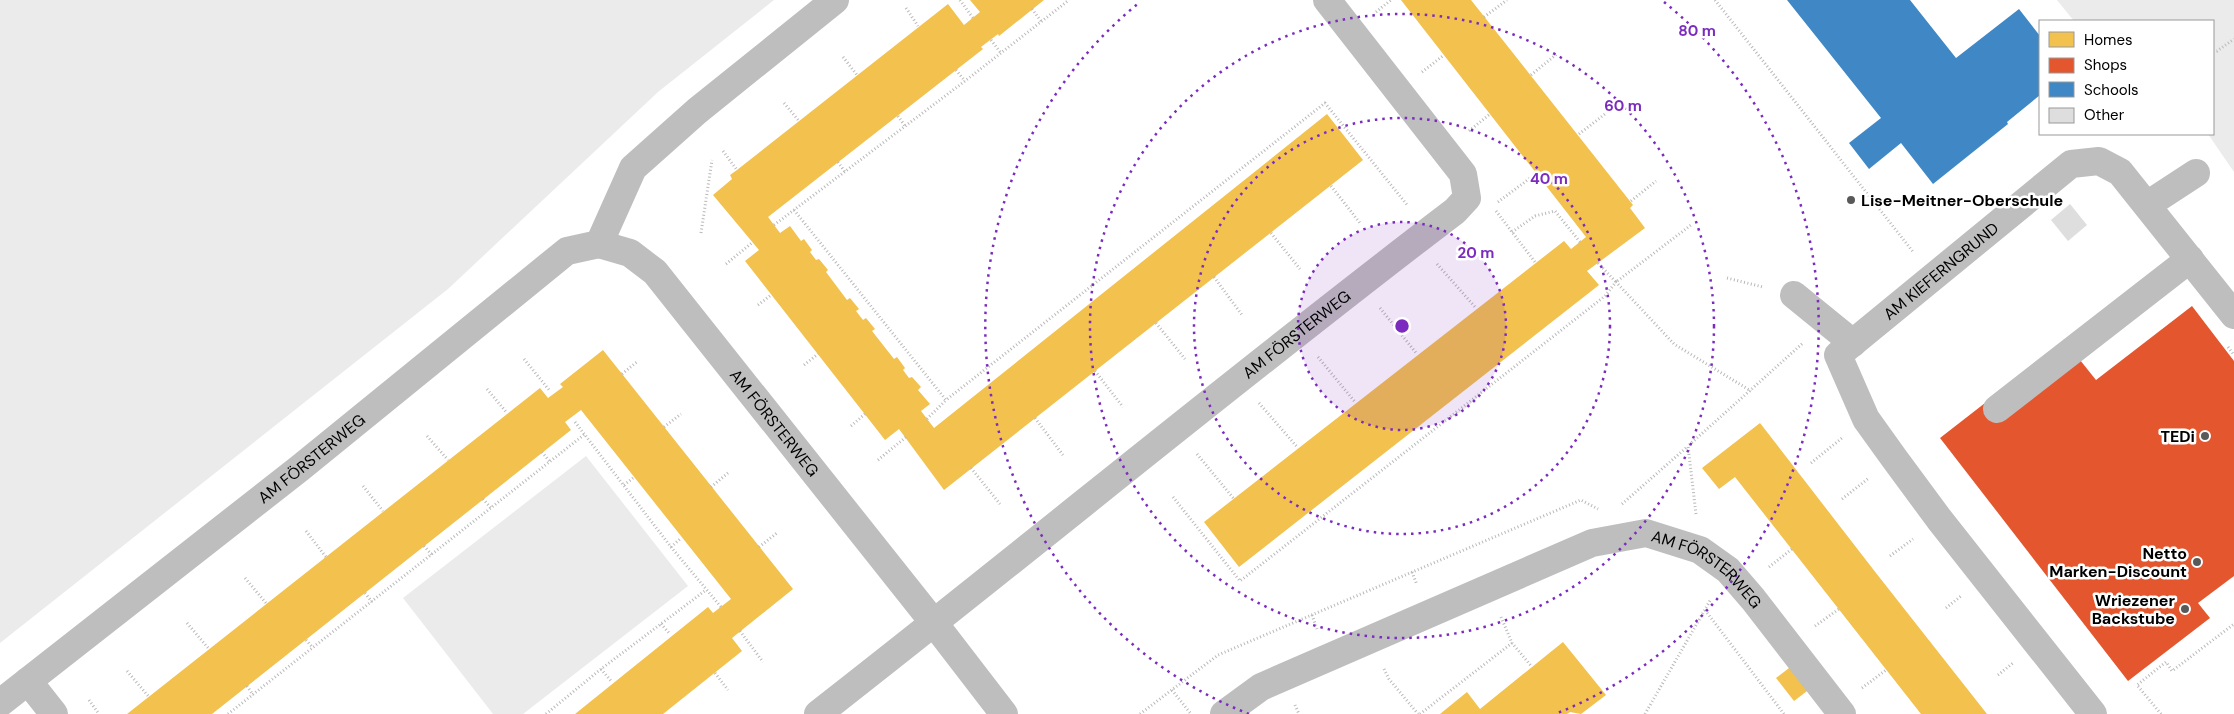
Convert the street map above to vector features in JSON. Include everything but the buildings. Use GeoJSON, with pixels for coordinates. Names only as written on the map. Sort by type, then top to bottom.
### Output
{"type":"FeatureCollection","features":[{"type":"Feature","properties":{"kind":"street"},"geometry":{"type":"LineString","coordinates":[[599,244],[633,168],[696,111],[835,0]]}},
{"type":"Feature","properties":{"kind":"street","name":"AM FÖRSTERWEG"},"geometry":{"type":"LineString","coordinates":[[818,714],[1176,428],[1456,211],[1467,198],[1463,174],[1327,0]]}},
{"type":"Feature","properties":{"kind":"street","name":"AM KIEFERNGRUND"},"geometry":{"type":"LineString","coordinates":[[1846,349],[2071,164],[2099,161],[2120,172],[2234,314]]}},
{"type":"Feature","properties":{"kind":"street"},"geometry":{"type":"LineString","coordinates":[[2147,205],[2196,173]]}},
{"type":"Feature","properties":{"kind":"street","name":"AM FÖRSTERWEG"},"geometry":{"type":"LineString","coordinates":[[0,703],[300,468],[568,251],[599,244],[630,253],[655,272],[1004,714]]}},
{"type":"Feature","properties":{"kind":"street"},"geometry":{"type":"LineString","coordinates":[[1998,409],[2190,259]]}},
{"type":"Feature","properties":{"kind":"street"},"geometry":{"type":"LineString","coordinates":[[1794,295],[1827,321],[1846,349],[1866,419],[1939,519],[2093,714]]}},
{"type":"Feature","properties":{"kind":"street","name":"AM FÖRSTERWEG"},"geometry":{"type":"LineString","coordinates":[[1224,714],[1261,687],[1592,544],[1646,533],[1700,550],[1728,570],[1842,714]]}},
{"type":"Feature","properties":{"kind":"street"},"geometry":{"type":"LineString","coordinates":[[28,680],[54,714]]}},
{"type":"Feature","properties":{"kind":"path"},"geometry":{"type":"LineString","coordinates":[[960,0],[973,18]]}},
{"type":"Feature","properties":{"kind":"path"},"geometry":{"type":"LineString","coordinates":[[774,225],[965,82],[1069,0]]}},
{"type":"Feature","properties":{"kind":"path"},"geometry":{"type":"LineString","coordinates":[[1484,17],[1507,0]]}},
{"type":"Feature","properties":{"kind":"path"},"geometry":{"type":"LineString","coordinates":[[1715,0],[1932,278]]}},
{"type":"Feature","properties":{"kind":"path"},"geometry":{"type":"LineString","coordinates":[[906,8],[918,26]]}},
{"type":"Feature","properties":{"kind":"path"},"geometry":{"type":"LineString","coordinates":[[1032,9],[1041,21]]}},
{"type":"Feature","properties":{"kind":"path"},"geometry":{"type":"LineString","coordinates":[[2214,51],[2217,51],[2234,39]]}},
{"type":"Feature","properties":{"kind":"path"},"geometry":{"type":"LineString","coordinates":[[991,40],[1001,53]]}},
{"type":"Feature","properties":{"kind":"path"},"geometry":{"type":"LineString","coordinates":[[1531,75],[1558,53]]}},
{"type":"Feature","properties":{"kind":"path"},"geometry":{"type":"LineString","coordinates":[[1434,62],[1444,55]]}},
{"type":"Feature","properties":{"kind":"path"},"geometry":{"type":"LineString","coordinates":[[843,57],[857,75]]}},
{"type":"Feature","properties":{"kind":"path"},"geometry":{"type":"LineString","coordinates":[[956,70],[965,82]]}},
{"type":"Feature","properties":{"kind":"path"},"geometry":{"type":"LineString","coordinates":[[784,103],[799,122]]}},
{"type":"Feature","properties":{"kind":"path"},"geometry":{"type":"LineString","coordinates":[[928,419],[946,400],[1324,103],[1414,213]]}},
{"type":"Feature","properties":{"kind":"path"},"geometry":{"type":"LineString","coordinates":[[1481,122],[1490,114]]}},
{"type":"Feature","properties":{"kind":"path"},"geometry":{"type":"LineString","coordinates":[[1579,134],[1605,114]]}},
{"type":"Feature","properties":{"kind":"path"},"geometry":{"type":"LineString","coordinates":[[898,116],[905,126]]}},
{"type":"Feature","properties":{"kind":"path"},"geometry":{"type":"LineString","coordinates":[[723,151],[736,170]]}},
{"type":"Feature","properties":{"kind":"path"},"geometry":{"type":"LineString","coordinates":[[702,233],[712,160]]}},
{"type":"Feature","properties":{"kind":"path"},"geometry":{"type":"LineString","coordinates":[[838,162],[845,172]]}},
{"type":"Feature","properties":{"kind":"path"},"geometry":{"type":"LineString","coordinates":[[1535,262],[1492,207],[1537,173]]}},
{"type":"Feature","properties":{"kind":"path"},"geometry":{"type":"LineString","coordinates":[[1630,201],[1656,181]]}},
{"type":"Feature","properties":{"kind":"path"},"geometry":{"type":"LineString","coordinates":[[1331,186],[1360,223]]}},
{"type":"Feature","properties":{"kind":"path"},"geometry":{"type":"LineString","coordinates":[[794,210],[946,400]]}},
{"type":"Feature","properties":{"kind":"path"},"geometry":{"type":"LineString","coordinates":[[1512,232],[1535,216],[1555,211],[1580,242]]}},
{"type":"Feature","properties":{"kind":"path"},"geometry":{"type":"LineString","coordinates":[[1173,497],[1240,581],[1605,296],[1616,282],[1691,225]]}},
{"type":"Feature","properties":{"kind":"path"},"geometry":{"type":"LineString","coordinates":[[1270,233],[1300,269]]}},
{"type":"Feature","properties":{"kind":"path"},"geometry":{"type":"LineString","coordinates":[[726,264],[753,242]]}},
{"type":"Feature","properties":{"kind":"path"},"geometry":{"type":"LineString","coordinates":[[1598,263],[1674,344],[1751,391]]}},
{"type":"Feature","properties":{"kind":"path"},"geometry":{"type":"LineString","coordinates":[[1214,277],[1242,315]]}},
{"type":"Feature","properties":{"kind":"path"},"geometry":{"type":"LineString","coordinates":[[1728,278],[1794,295]]}},
{"type":"Feature","properties":{"kind":"path"},"geometry":{"type":"LineString","coordinates":[[1450,280],[1476,308]]}},
{"type":"Feature","properties":{"kind":"path"},"geometry":{"type":"LineString","coordinates":[[758,306],[772,295]]}},
{"type":"Feature","properties":{"kind":"path"},"geometry":{"type":"LineString","coordinates":[[1609,516],[1751,391],[1827,321]]}},
{"type":"Feature","properties":{"kind":"path"},"geometry":{"type":"LineString","coordinates":[[1156,322],[1185,359]]}},
{"type":"Feature","properties":{"kind":"path"},"geometry":{"type":"LineString","coordinates":[[1393,325],[1418,354]]}},
{"type":"Feature","properties":{"kind":"path"},"geometry":{"type":"LineString","coordinates":[[1298,333],[1354,402]]}},
{"type":"Feature","properties":{"kind":"path"},"geometry":{"type":"LineString","coordinates":[[804,365],[818,354]]}},
{"type":"Feature","properties":{"kind":"path"},"geometry":{"type":"LineString","coordinates":[[524,360],[550,391]]}},
{"type":"Feature","properties":{"kind":"path"},"geometry":{"type":"LineString","coordinates":[[622,374],[638,361]]}},
{"type":"Feature","properties":{"kind":"path"},"geometry":{"type":"LineString","coordinates":[[1095,371],[1123,407]]}},
{"type":"Feature","properties":{"kind":"path"},"geometry":{"type":"LineString","coordinates":[[1240,379],[1298,448]]}},
{"type":"Feature","properties":{"kind":"path"},"geometry":{"type":"LineString","coordinates":[[487,389],[507,413]]}},
{"type":"Feature","properties":{"kind":"path"},"geometry":{"type":"LineString","coordinates":[[664,427],[681,414]]}},
{"type":"Feature","properties":{"kind":"path"},"geometry":{"type":"LineString","coordinates":[[851,426],[865,414]]}},
{"type":"Feature","properties":{"kind":"path"},"geometry":{"type":"LineString","coordinates":[[1035,418],[1063,455]]}},
{"type":"Feature","properties":{"kind":"path"},"geometry":{"type":"LineString","coordinates":[[1812,463],[1866,419]]}},
{"type":"Feature","properties":{"kind":"path"},"geometry":{"type":"LineString","coordinates":[[575,422],[721,607]]}},
{"type":"Feature","properties":{"kind":"path"},"geometry":{"type":"LineString","coordinates":[[1176,428],[1234,498]]}},
{"type":"Feature","properties":{"kind":"path"},"geometry":{"type":"LineString","coordinates":[[228,714],[585,434]]}},
{"type":"Feature","properties":{"kind":"path"},"geometry":{"type":"LineString","coordinates":[[427,436],[448,460]]}},
{"type":"Feature","properties":{"kind":"path"},"geometry":{"type":"LineString","coordinates":[[878,460],[906,437]]}},
{"type":"Feature","properties":{"kind":"path"},"geometry":{"type":"LineString","coordinates":[[1688,446],[1700,550]]}},
{"type":"Feature","properties":{"kind":"path"},"geometry":{"type":"LineString","coordinates":[[542,452],[550,462]]}},
{"type":"Feature","properties":{"kind":"path"},"geometry":{"type":"LineString","coordinates":[[972,468],[1000,504]]}},
{"type":"Feature","properties":{"kind":"path"},"geometry":{"type":"LineString","coordinates":[[711,486],[728,473]]}},
{"type":"Feature","properties":{"kind":"path"},"geometry":{"type":"LineString","coordinates":[[624,485],[633,478]]}},
{"type":"Feature","properties":{"kind":"path"},"geometry":{"type":"LineString","coordinates":[[363,486],[383,511]]}},
{"type":"Feature","properties":{"kind":"path"},"geometry":{"type":"LineString","coordinates":[[483,499],[491,508]]}},
{"type":"Feature","properties":{"kind":"path"},"geometry":{"type":"LineString","coordinates":[[1140,714],[1218,655],[1581,500],[1609,516],[1625,537]]}},
{"type":"Feature","properties":{"kind":"path"},"geometry":{"type":"LineString","coordinates":[[306,531],[326,557]]}},
{"type":"Feature","properties":{"kind":"path"},"geometry":{"type":"LineString","coordinates":[[759,547],[777,533]]}},
{"type":"Feature","properties":{"kind":"path"},"geometry":{"type":"LineString","coordinates":[[671,546],[680,539]]}},
{"type":"Feature","properties":{"kind":"path"},"geometry":{"type":"LineString","coordinates":[[424,546],[432,554]]}},
{"type":"Feature","properties":{"kind":"path"},"geometry":{"type":"LineString","coordinates":[[1781,558],[1792,549]]}},
{"type":"Feature","properties":{"kind":"path"},"geometry":{"type":"LineString","coordinates":[[1645,714],[1728,570]]}},
{"type":"Feature","properties":{"kind":"path"},"geometry":{"type":"LineString","coordinates":[[245,578],[266,603]]}},
{"type":"Feature","properties":{"kind":"path"},"geometry":{"type":"LineString","coordinates":[[1490,588],[1512,643],[1532,667]]}},
{"type":"Feature","properties":{"kind":"path"},"geometry":{"type":"LineString","coordinates":[[546,714],[601,669],[706,590]]}},
{"type":"Feature","properties":{"kind":"path"},"geometry":{"type":"LineString","coordinates":[[365,593],[372,602]]}},
{"type":"Feature","properties":{"kind":"path"},"geometry":{"type":"LineString","coordinates":[[1810,630],[1839,609]]}},
{"type":"Feature","properties":{"kind":"path"},"geometry":{"type":"LineString","coordinates":[[1705,610],[1784,714]]}},
{"type":"Feature","properties":{"kind":"path"},"geometry":{"type":"LineString","coordinates":[[187,623],[209,649]]}},
{"type":"Feature","properties":{"kind":"path"},"geometry":{"type":"LineString","coordinates":[[662,624],[670,634]]}},
{"type":"Feature","properties":{"kind":"path"},"geometry":{"type":"LineString","coordinates":[[2161,714],[2137,685],[2166,662],[2172,671],[2234,624]]}},
{"type":"Feature","properties":{"kind":"path"},"geometry":{"type":"LineString","coordinates":[[740,631],[763,662]]}},
{"type":"Feature","properties":{"kind":"path"},"geometry":{"type":"LineString","coordinates":[[306,640],[312,648]]}},
{"type":"Feature","properties":{"kind":"path"},"geometry":{"type":"LineString","coordinates":[[1371,640],[1389,679],[1419,714],[1512,643]]}},
{"type":"Feature","properties":{"kind":"path"},"geometry":{"type":"LineString","coordinates":[[601,669],[611,681]]}},
{"type":"Feature","properties":{"kind":"path"},"geometry":{"type":"LineString","coordinates":[[1859,690],[1886,670]]}},
{"type":"Feature","properties":{"kind":"path"},"geometry":{"type":"LineString","coordinates":[[127,671],[148,697]]}},
{"type":"Feature","properties":{"kind":"path"},"geometry":{"type":"LineString","coordinates":[[715,672],[728,690]]}},
{"type":"Feature","properties":{"kind":"path"},"geometry":{"type":"LineString","coordinates":[[247,686],[253,695]]}},
{"type":"Feature","properties":{"kind":"path"},"geometry":{"type":"LineString","coordinates":[[1172,690],[1191,714]]}},
{"type":"Feature","properties":{"kind":"path"},"geometry":{"type":"LineString","coordinates":[[89,700],[99,714]]}},
{"type":"Feature","properties":{"kind":"shaded area"},"geometry":{"type":"Polygon","coordinates":[[[0,0],[774,0],[658,92],[448,289],[0,643],[0,0]]]}},
{"type":"Feature","properties":{"kind":"shaded area"},"geometry":{"type":"Polygon","coordinates":[[[2057,0],[2234,0],[2234,172],[2209,135],[2214,135],[2214,20],[2073,20],[2057,0]]]}},
{"type":"Feature","properties":{"kind":"shaded area"},"geometry":{"type":"Polygon","coordinates":[[[586,456],[688,586],[523,714],[493,714],[403,598],[586,456]]]}},
{"type":"Feature","properties":{"kind":"place","name":"Lise-Meitner-Oberschule"},"geometry":{"type":"Point","coordinates":[1851,200]}},
{"type":"Feature","properties":{"kind":"place","name":"TEDi"},"geometry":{"type":"Point","coordinates":[2205,436]}},
{"type":"Feature","properties":{"kind":"place","name":"Netto Marken-Discount"},"geometry":{"type":"Point","coordinates":[2197,562]}},
{"type":"Feature","properties":{"kind":"place","name":"Wriezener Backstube"},"geometry":{"type":"Point","coordinates":[2185,609]}}]}
